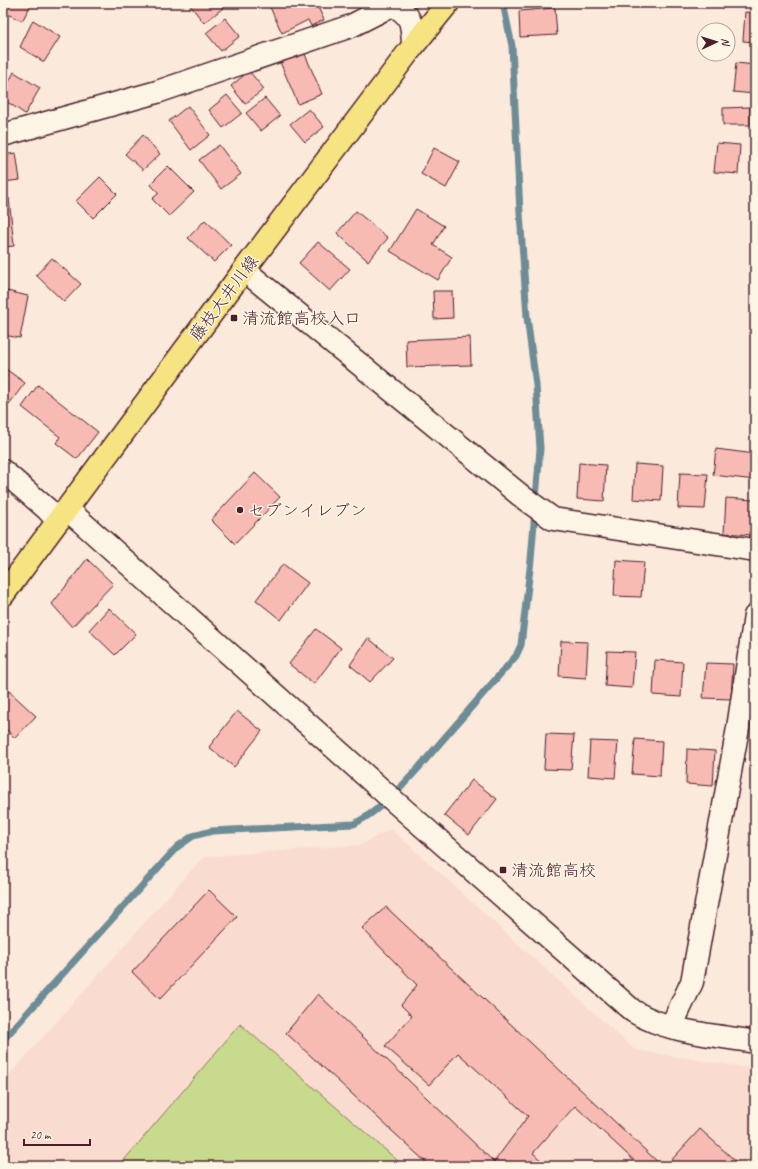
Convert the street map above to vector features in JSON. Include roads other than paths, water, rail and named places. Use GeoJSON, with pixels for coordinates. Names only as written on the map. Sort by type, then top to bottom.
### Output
{"type":"FeatureCollection","features":[{"type":"Feature","properties":{"kind":"main road","name":"藤枝大井川線"},"geometry":{"type":"LineString","coordinates":[[3,596],[244,270],[413,46],[448,3]]}},
{"type":"Feature","properties":{"kind":"street"},"geometry":{"type":"LineString","coordinates":[[3,135],[157,92],[351,26],[394,4],[406,14],[412,26],[413,46]]}},
{"type":"Feature","properties":{"kind":"street"},"geometry":{"type":"LineString","coordinates":[[244,270],[525,500],[553,519],[755,550]]}},
{"type":"Feature","properties":{"kind":"street"},"geometry":{"type":"LineString","coordinates":[[3,471],[47,509],[63,515],[387,794],[633,1011],[647,1019],[673,1027],[755,1042]]}},
{"type":"Feature","properties":{"kind":"street"},"geometry":{"type":"LineString","coordinates":[[673,1027],[692,982],[738,728],[755,616]]}},
{"type":"Feature","properties":{"kind":"waterway"},"geometry":{"type":"LineString","coordinates":[[3,1040],[177,847],[193,836],[212,831],[354,824],[378,808],[400,788],[516,656],[521,645],[531,560],[540,449],[536,385],[527,317],[520,213],[512,46],[503,3]]}},
{"type":"Feature","properties":{"kind":"place","name":"清流館高校入口"},"geometry":{"type":"Point","coordinates":[234,318]}},
{"type":"Feature","properties":{"kind":"place","name":"セブンイレブン"},"geometry":{"type":"Point","coordinates":[240,510]}},
{"type":"Feature","properties":{"kind":"place","name":"清流館高校"},"geometry":{"type":"Point","coordinates":[503,870]}}]}
